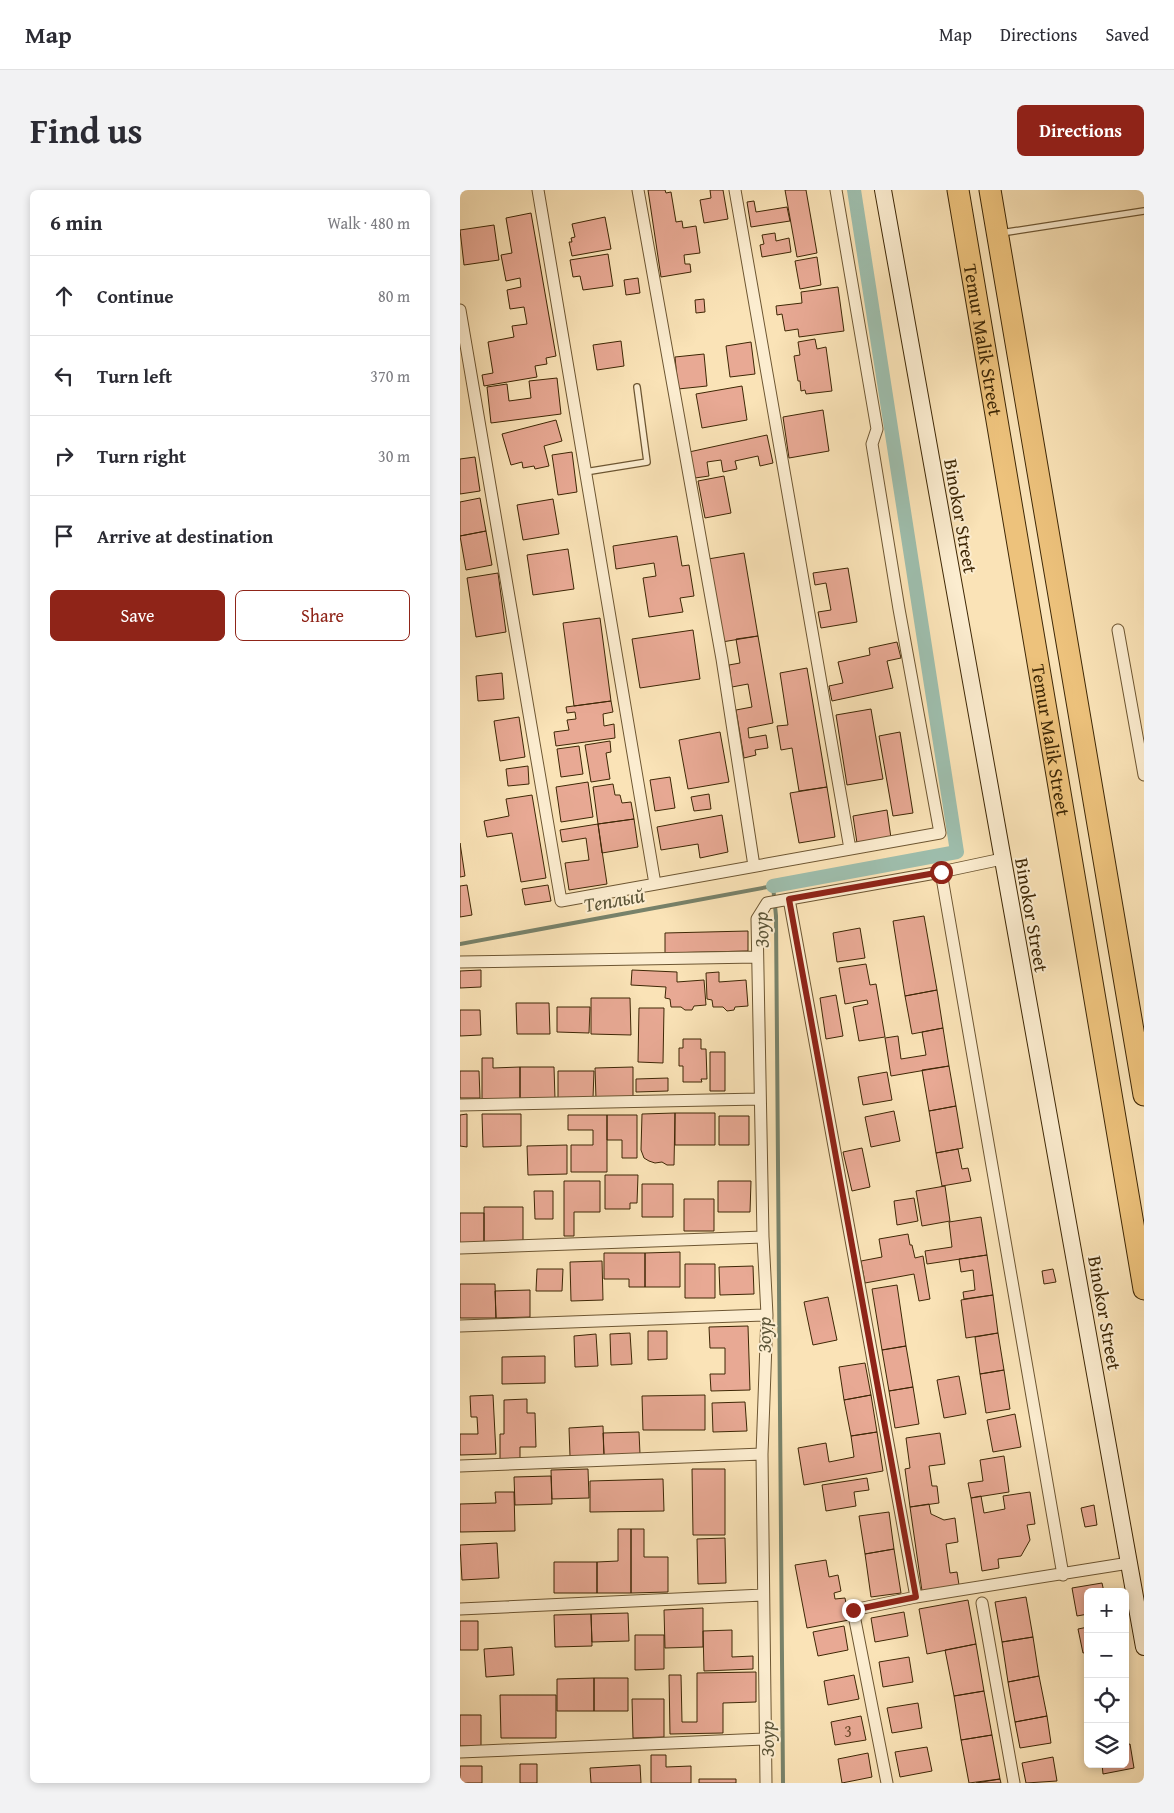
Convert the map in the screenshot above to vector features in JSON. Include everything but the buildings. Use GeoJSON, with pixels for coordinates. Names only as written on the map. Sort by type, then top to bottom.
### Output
{"type":"FeatureCollection","features":[{"type":"Feature","properties":{"kind":"highway","name":"Temur Malik Street"},"geometry":{"type":"LineString","coordinates":[[958,190],[1144,1289]]}},
{"type":"Feature","properties":{"kind":"highway","name":"Temur Malik Street"},"geometry":{"type":"LineString","coordinates":[[990,190],[1144,1095]]}},
{"type":"Feature","properties":{"kind":"main road","name":"Binokor Street"},"geometry":{"type":"LineString","coordinates":[[883,190],[1144,1647]]}},
{"type":"Feature","properties":{"kind":"street"},"geometry":{"type":"LineString","coordinates":[[538,190],[655,884]]}},
{"type":"Feature","properties":{"kind":"street"},"geometry":{"type":"LineString","coordinates":[[638,190],[722,659],[754,866]]}},
{"type":"Feature","properties":{"kind":"street"},"geometry":{"type":"LineString","coordinates":[[735,190],[850,849]]}},
{"type":"Feature","properties":{"kind":"street"},"geometry":{"type":"LineString","coordinates":[[460,310],[561,901],[940,833],[899,609],[872,444],[877,429],[836,190]]}},
{"type":"Feature","properties":{"kind":"street"},"geometry":{"type":"LineString","coordinates":[[1118,630],[1144,775]]}},
{"type":"Feature","properties":{"kind":"street"},"geometry":{"type":"LineString","coordinates":[[766,1783],[762,1454],[767,1315],[763,1237],[757,920],[767,903],[941,872],[1002,859]]}},
{"type":"Feature","properties":{"kind":"street"},"geometry":{"type":"LineString","coordinates":[[941,872],[1063,1575]]}},
{"type":"Feature","properties":{"kind":"street"},"geometry":{"type":"LineString","coordinates":[[789,899],[916,1597]]}},
{"type":"Feature","properties":{"kind":"street"},"geometry":{"type":"LineString","coordinates":[[460,962],[757,957]]}},
{"type":"Feature","properties":{"kind":"street"},"geometry":{"type":"LineString","coordinates":[[460,1105],[760,1099]]}},
{"type":"Feature","properties":{"kind":"street"},"geometry":{"type":"LineString","coordinates":[[460,1248],[763,1237]]}},
{"type":"Feature","properties":{"kind":"street"},"geometry":{"type":"LineString","coordinates":[[460,1326],[767,1315]]}},
{"type":"Feature","properties":{"kind":"street"},"geometry":{"type":"LineString","coordinates":[[460,1466],[762,1454]]}},
{"type":"Feature","properties":{"kind":"street"},"geometry":{"type":"LineString","coordinates":[[887,1783],[853,1610],[916,1597],[1130,1564]]}},
{"type":"Feature","properties":{"kind":"street"},"geometry":{"type":"LineString","coordinates":[[460,1609],[763,1595]]}},
{"type":"Feature","properties":{"kind":"street"},"geometry":{"type":"LineString","coordinates":[[982,1603],[1014,1783]]}},
{"type":"Feature","properties":{"kind":"street"},"geometry":{"type":"LineString","coordinates":[[460,1752],[766,1739]]}},
{"type":"Feature","properties":{"kind":"lane"},"geometry":{"type":"LineString","coordinates":[[996,234],[1144,211]]}},
{"type":"Feature","properties":{"kind":"lane"},"geometry":{"type":"LineString","coordinates":[[585,472],[647,462],[637,387]]}},
{"type":"Feature","properties":{"kind":"waterway"},"geometry":{"type":"LineString","coordinates":[[773,886],[957,852],[854,190]]}},
{"type":"Feature","properties":{"kind":"waterway","name":"Зоур"},"geometry":{"type":"LineString","coordinates":[[460,944],[773,886],[776,916],[783,1783]]}},
{"type":"Feature","properties":{"kind":"route"},"geometry":{"type":"LineString","coordinates":[[853,1610],[916,1597],[789,899],[941,872]]}},
{"type":"Feature","properties":{"kind":"water label","name":"Теплый"},"geometry":{"type":"Point","coordinates":[614,900]}}]}
